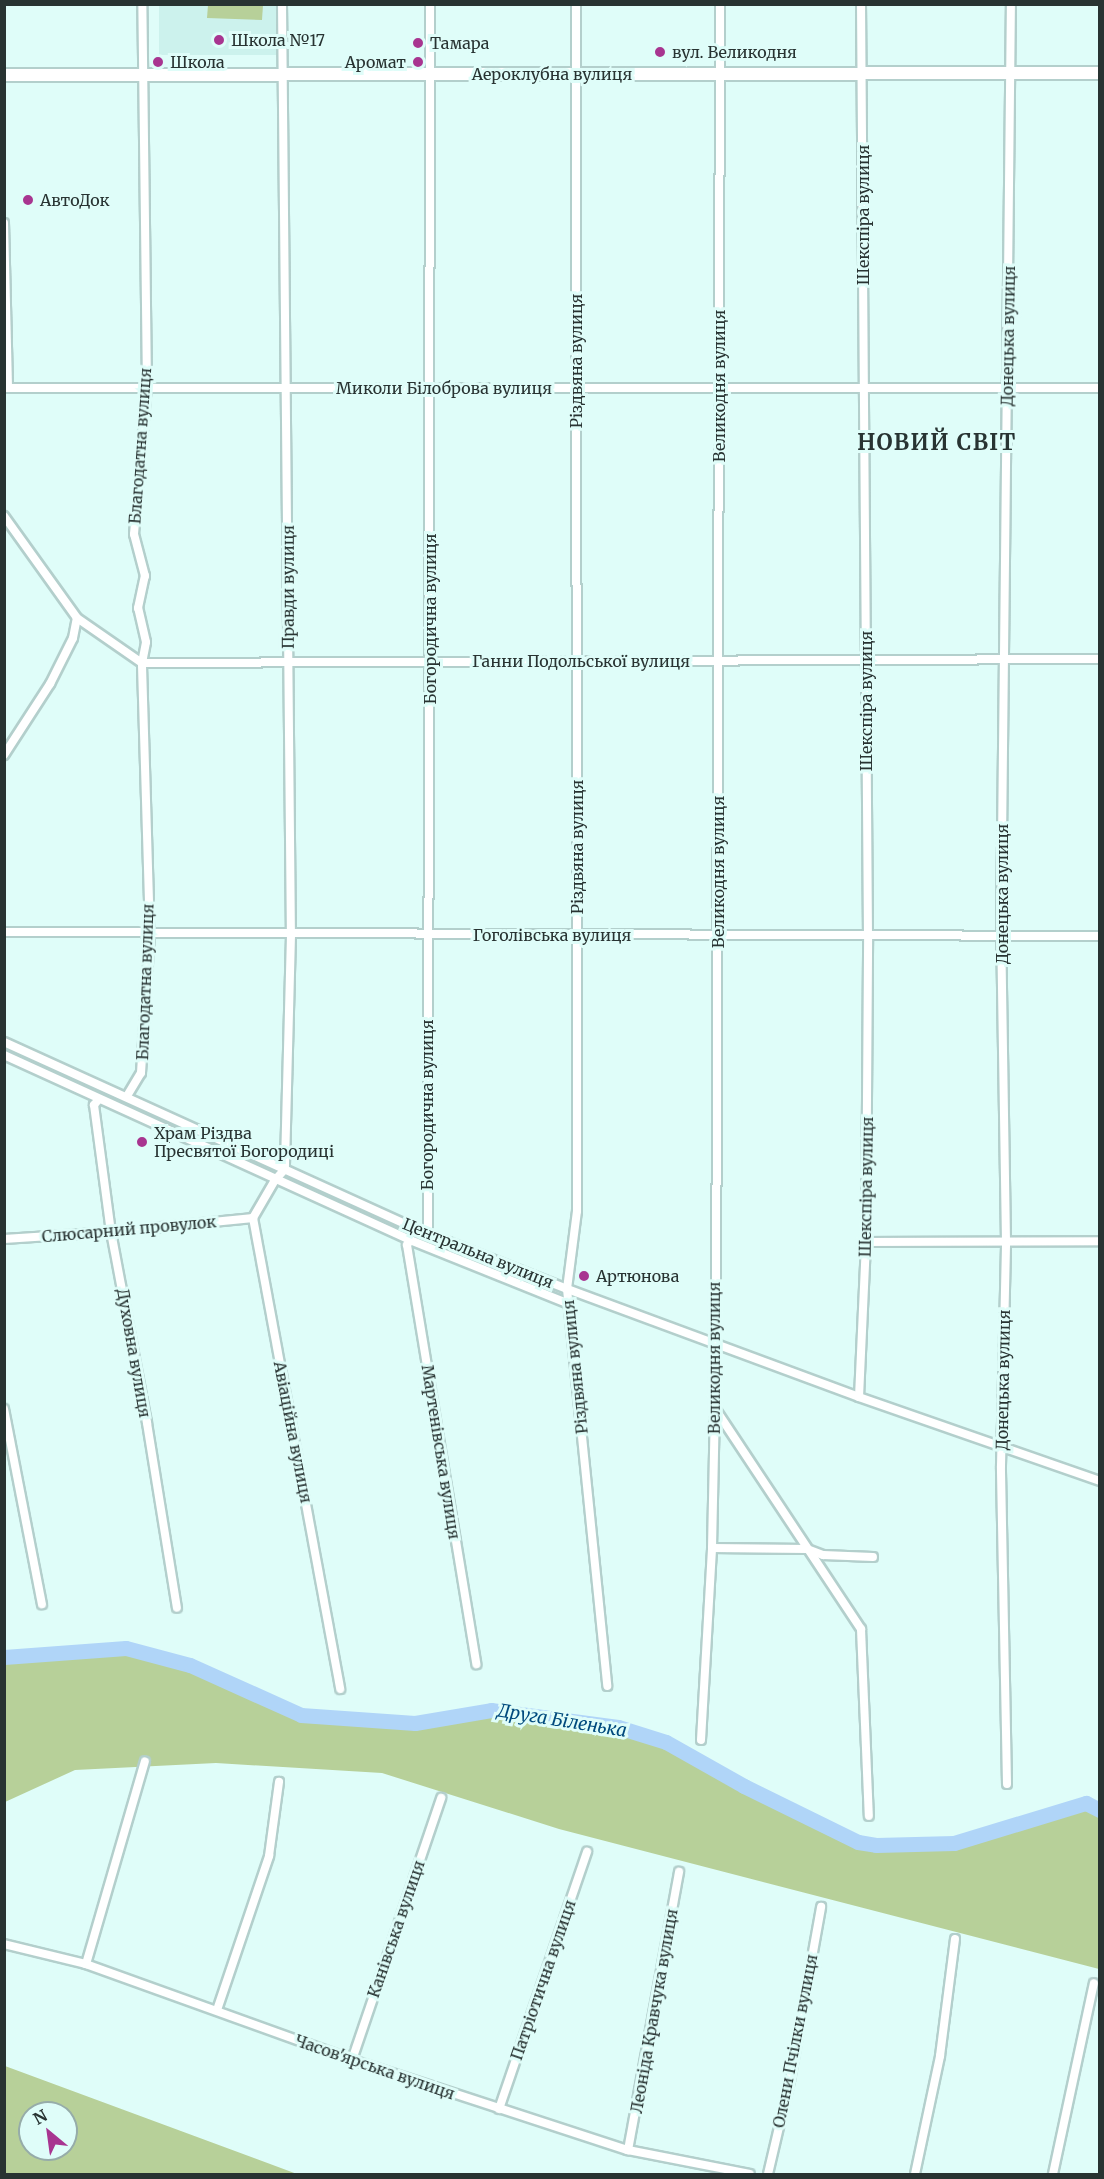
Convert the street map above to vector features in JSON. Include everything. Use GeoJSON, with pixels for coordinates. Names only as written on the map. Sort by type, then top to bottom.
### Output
{"type":"FeatureCollection","features":[{"type":"Feature","properties":{"kind":"street","name":"Благодатна вулиця"},"geometry":{"type":"LineString","coordinates":[[127,1096],[141,1073],[150,935],[142,663],[146,642],[138,608],[145,576],[134,534],[147,388],[141,75],[142,4]]}},
{"type":"Feature","properties":{"kind":"street","name":"Правди вулиця"},"geometry":{"type":"LineString","coordinates":[[282,4],[288,388],[291,935],[285,1169]]}},
{"type":"Feature","properties":{"kind":"street","name":"Богородична вулиця"},"geometry":{"type":"LineString","coordinates":[[428,1234],[427,935],[431,662],[430,4]]}},
{"type":"Feature","properties":{"kind":"street","name":"Різдвяна вулиця"},"geometry":{"type":"LineString","coordinates":[[576,4],[577,1211],[567,1289],[607,1686]]}},
{"type":"Feature","properties":{"kind":"street","name":"Великодня вулиця"},"geometry":{"type":"LineString","coordinates":[[701,1740],[712,1548],[715,1409],[720,4]]}},
{"type":"Feature","properties":{"kind":"street","name":"Шекспіра вулиця"},"geometry":{"type":"LineString","coordinates":[[859,1397],[866,1242],[868,936],[861,4]]}},
{"type":"Feature","properties":{"kind":"street","name":"Донецька вулиця"},"geometry":{"type":"LineString","coordinates":[[1006,1784],[1002,1448],[1006,1242],[1001,936],[1011,4]]}},
{"type":"Feature","properties":{"kind":"street","name":"Аероклубна вулиця"},"geometry":{"type":"LineString","coordinates":[[4,75],[1100,73]]}},
{"type":"Feature","properties":{"kind":"street"},"geometry":{"type":"LineString","coordinates":[[4,222],[6,388]]}},
{"type":"Feature","properties":{"kind":"street","name":"Миколи Білоброва вулиця"},"geometry":{"type":"LineString","coordinates":[[6,388],[1100,388]]}},
{"type":"Feature","properties":{"kind":"street"},"geometry":{"type":"LineString","coordinates":[[4,516],[76,618],[142,663]]}},
{"type":"Feature","properties":{"kind":"street"},"geometry":{"type":"LineString","coordinates":[[4,755],[50,684],[72,638],[76,618]]}},
{"type":"Feature","properties":{"kind":"street","name":"Ганни Подольської вулиця"},"geometry":{"type":"LineString","coordinates":[[142,663],[1100,659]]}},
{"type":"Feature","properties":{"kind":"street","name":"Гоголівська вулиця"},"geometry":{"type":"LineString","coordinates":[[4,932],[150,935],[1100,936]]}},
{"type":"Feature","properties":{"kind":"street","name":"Центральна вулиця"},"geometry":{"type":"LineString","coordinates":[[4,1042],[428,1234],[567,1289],[859,1397],[1100,1481]]}},
{"type":"Feature","properties":{"kind":"street","name":"Центральна вулиця"},"geometry":{"type":"LineString","coordinates":[[4,1055],[410,1240],[569,1304]]}},
{"type":"Feature","properties":{"kind":"street","name":"Духовна вулиця"},"geometry":{"type":"LineString","coordinates":[[99,1099],[94,1105],[111,1232],[177,1608]]}},
{"type":"Feature","properties":{"kind":"street"},"geometry":{"type":"LineString","coordinates":[[253,1218],[275,1180],[285,1169]]}},
{"type":"Feature","properties":{"kind":"street","name":"Слюсарний провулок"},"geometry":{"type":"LineString","coordinates":[[4,1239],[111,1232],[253,1218]]}},
{"type":"Feature","properties":{"kind":"street","name":"Авіаційна вулиця"},"geometry":{"type":"LineString","coordinates":[[253,1218],[340,1689]]}},
{"type":"Feature","properties":{"kind":"street","name":"Мартенівська вулиця"},"geometry":{"type":"LineString","coordinates":[[410,1240],[407,1245],[476,1664]]}},
{"type":"Feature","properties":{"kind":"street"},"geometry":{"type":"LineString","coordinates":[[866,1242],[1100,1241]]}},
{"type":"Feature","properties":{"kind":"street"},"geometry":{"type":"LineString","coordinates":[[4,1408],[42,1604]]}},
{"type":"Feature","properties":{"kind":"street"},"geometry":{"type":"LineString","coordinates":[[715,1409],[861,1629],[869,1816]]}},
{"type":"Feature","properties":{"kind":"street"},"geometry":{"type":"LineString","coordinates":[[712,1548],[807,1549],[823,1555],[873,1557]]}},
{"type":"Feature","properties":{"kind":"street"},"geometry":{"type":"LineString","coordinates":[[86,1964],[145,1761]]}},
{"type":"Feature","properties":{"kind":"street"},"geometry":{"type":"LineString","coordinates":[[217,2010],[269,1856],[279,1782]]}},
{"type":"Feature","properties":{"kind":"street","name":"Канівська вулиця"},"geometry":{"type":"LineString","coordinates":[[351,2060],[441,1798]]}},
{"type":"Feature","properties":{"kind":"street","name":"Патріотична вулиця"},"geometry":{"type":"LineString","coordinates":[[499,2109],[587,1852]]}},
{"type":"Feature","properties":{"kind":"street","name":"Леоніда Кравчука вулиця"},"geometry":{"type":"LineString","coordinates":[[628,2150],[679,1872]]}},
{"type":"Feature","properties":{"kind":"street","name":"Олени Пчілки вулиця"},"geometry":{"type":"LineString","coordinates":[[768,2175],[790,2080],[821,1906]]}},
{"type":"Feature","properties":{"kind":"street"},"geometry":{"type":"LineString","coordinates":[[915,2175],[940,2056],[955,1939]]}},
{"type":"Feature","properties":{"kind":"street","name":"Часов'ярська вулиця"},"geometry":{"type":"LineString","coordinates":[[4,1944],[86,1964],[351,2060],[628,2150],[750,2175]]}},
{"type":"Feature","properties":{"kind":"street"},"geometry":{"type":"LineString","coordinates":[[1053,2175],[1094,1983]]}},
{"type":"Feature","properties":{"kind":"shaded area","name":"Школа №17"},"geometry":{"type":"Polygon","coordinates":[[[159,5],[278,5],[278,55],[159,55],[159,5]]]}},
{"type":"Feature","properties":{"kind":"green space"},"geometry":{"type":"Polygon","coordinates":[[[208,5],[263,5],[262,20],[207,18],[208,5]]]}},
{"type":"Feature","properties":{"kind":"green space"},"geometry":{"type":"Polygon","coordinates":[[[126,1648],[190,1665],[301,1715],[415,1723],[491,1710],[618,1727],[666,1742],[744,1786],[858,1842],[876,1845],[954,1843],[1086,1803],[1099,1810],[1099,1969],[559,1829],[382,1773],[216,1763],[75,1770],[5,1802],[5,1657],[126,1648]]]}},
{"type":"Feature","properties":{"kind":"green space"},"geometry":{"type":"Polygon","coordinates":[[[5,2066],[297,2174],[5,2174],[5,2066]]]}},
{"type":"Feature","properties":{"kind":"waterway","name":"Друга Біленька"},"geometry":{"type":"LineString","coordinates":[[4,1657],[126,1648],[190,1665],[301,1715],[415,1723],[491,1710],[618,1727],[666,1742],[744,1786],[858,1842],[876,1845],[954,1843],[1086,1803],[1100,1810]]}},
{"type":"Feature","properties":{"kind":"place","name":"Школа №17"},"geometry":{"type":"Point","coordinates":[219,40]}},
{"type":"Feature","properties":{"kind":"place","name":"Тамара"},"geometry":{"type":"Point","coordinates":[418,43]}},
{"type":"Feature","properties":{"kind":"place","name":"вул. Великодня"},"geometry":{"type":"Point","coordinates":[660,52]}},
{"type":"Feature","properties":{"kind":"place","name":"Школа"},"geometry":{"type":"Point","coordinates":[158,62]}},
{"type":"Feature","properties":{"kind":"place","name":"Аромат"},"geometry":{"type":"Point","coordinates":[418,62]}},
{"type":"Feature","properties":{"kind":"place","name":"АвтоДок"},"geometry":{"type":"Point","coordinates":[28,200]}},
{"type":"Feature","properties":{"kind":"place","name":"Храм Різдва Пресвятої Богородиці"},"geometry":{"type":"Point","coordinates":[142,1142]}},
{"type":"Feature","properties":{"kind":"place","name":"Артюнова"},"geometry":{"type":"Point","coordinates":[584,1276]}},
{"type":"Feature","properties":{"kind":"district","name":"НОВИЙ СВІТ"},"geometry":{"type":"Point","coordinates":[937,443]}}]}
